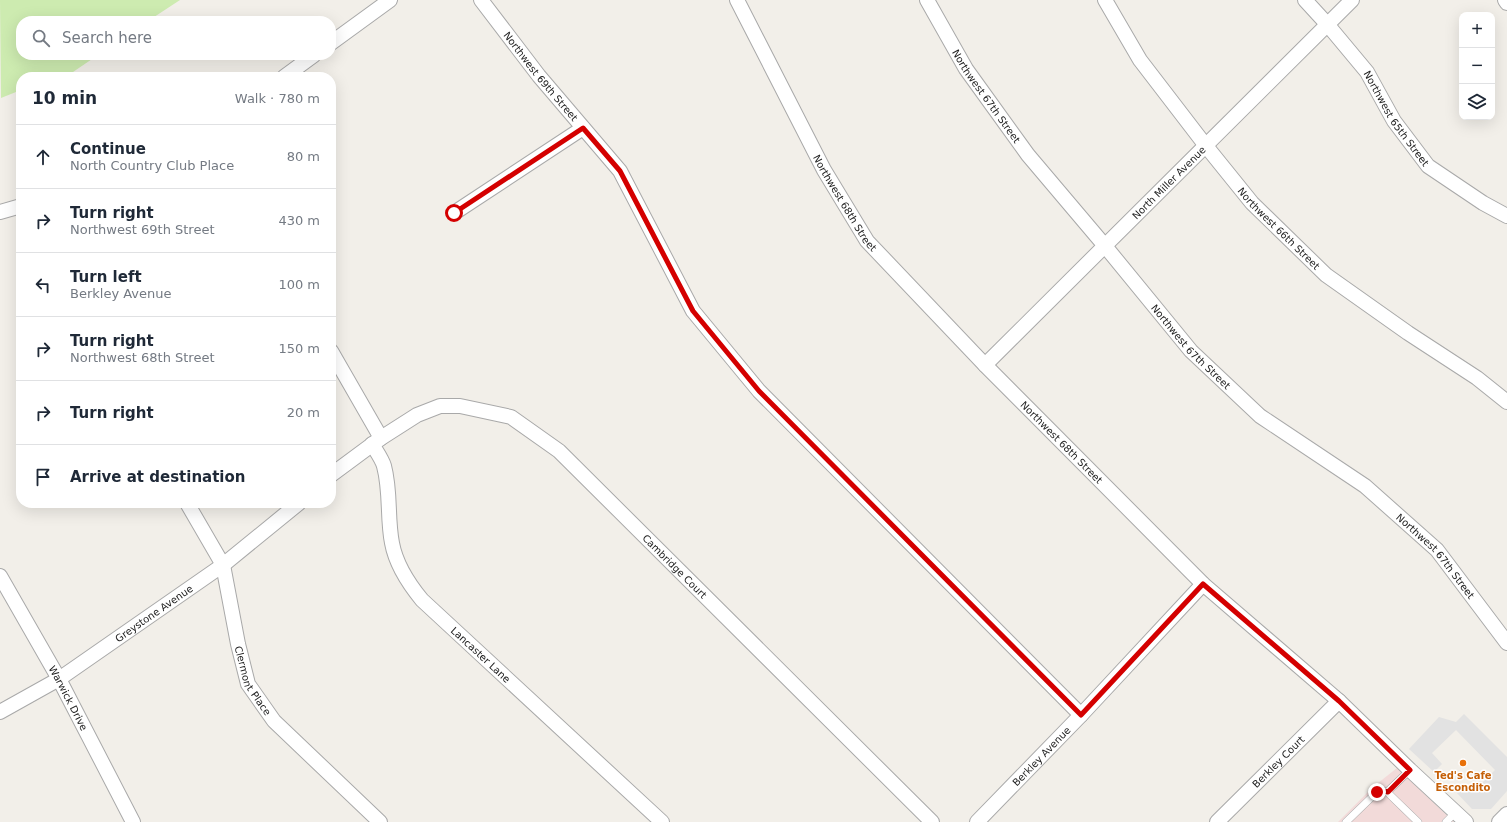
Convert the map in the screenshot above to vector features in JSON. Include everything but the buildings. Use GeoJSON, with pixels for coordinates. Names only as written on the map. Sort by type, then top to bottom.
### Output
{"type":"FeatureCollection","features":[{"type":"Feature","properties":{"kind":"street"},"geometry":{"type":"LineString","coordinates":[[336,39],[390,0]]}},
{"type":"Feature","properties":{"kind":"street","name":"Northwest 69th Street"},"geometry":{"type":"LineString","coordinates":[[481,0],[539,76],[620,171],[693,311],[759,391],[1081,715]]}},
{"type":"Feature","properties":{"kind":"street","name":"Northwest 68th Street"},"geometry":{"type":"LineString","coordinates":[[737,0],[824,170],[867,241],[985,365],[1203,584],[1339,701],[1461,817]]}},
{"type":"Feature","properties":{"kind":"street","name":"Northwest 67th Street"},"geometry":{"type":"LineString","coordinates":[[927,0],[966,69],[1028,156],[1105,246],[1191,351],[1260,416],[1365,486],[1437,550],[1507,643]]}},
{"type":"Feature","properties":{"kind":"street","name":"Northwest 66th Street"},"geometry":{"type":"LineString","coordinates":[[1106,0],[1140,60],[1252,203],[1326,275],[1408,333],[1477,378],[1507,402]]}},
{"type":"Feature","properties":{"kind":"street","name":"Northwest 65th Street"},"geometry":{"type":"LineString","coordinates":[[1305,0],[1367,72],[1394,122],[1428,166],[1483,203],[1507,216]]}},
{"type":"Feature","properties":{"kind":"street","name":"North Miller Avenue"},"geometry":{"type":"LineString","coordinates":[[985,365],[1352,0]]}},
{"type":"Feature","properties":{"kind":"street"},"geometry":{"type":"LineString","coordinates":[[291,72],[307,60]]}},
{"type":"Feature","properties":{"kind":"street"},"geometry":{"type":"LineString","coordinates":[[454,213],[583,128]]}},
{"type":"Feature","properties":{"kind":"street"},"geometry":{"type":"LineString","coordinates":[[0,212],[16,207]]}},
{"type":"Feature","properties":{"kind":"street","name":"Lancaster Lane"},"geometry":{"type":"LineString","coordinates":[[336,361],[377,442],[389,488],[392,543],[398,562],[408,584],[422,600],[662,822]]}},
{"type":"Feature","properties":{"kind":"street","name":"Cambridge Court"},"geometry":{"type":"LineString","coordinates":[[377,442],[417,415],[440,406],[460,406],[511,417],[559,451],[932,822]]}},
{"type":"Feature","properties":{"kind":"street"},"geometry":{"type":"LineString","coordinates":[[336,471],[377,442]]}},
{"type":"Feature","properties":{"kind":"street","name":"Clermont Place"},"geometry":{"type":"LineString","coordinates":[[191,508],[223,565],[238,644],[248,684],[274,721],[380,822]]}},
{"type":"Feature","properties":{"kind":"street","name":"Greystone Avenue"},"geometry":{"type":"LineString","coordinates":[[0,712],[59,679],[223,565],[293,508]]}},
{"type":"Feature","properties":{"kind":"street","name":"Warwick Drive"},"geometry":{"type":"LineString","coordinates":[[0,576],[59,679],[133,822]]}},
{"type":"Feature","properties":{"kind":"street","name":"Berkley Avenue"},"geometry":{"type":"LineString","coordinates":[[977,822],[1081,715],[1203,584]]}},
{"type":"Feature","properties":{"kind":"street","name":"Berkley Court"},"geometry":{"type":"LineString","coordinates":[[1217,822],[1339,701]]}},
{"type":"Feature","properties":{"kind":"street"},"geometry":{"type":"LineString","coordinates":[[1499,822],[1507,814]]}},
{"type":"Feature","properties":{"kind":"lane"},"geometry":{"type":"LineString","coordinates":[[1388,792],[1410,770]]}},
{"type":"Feature","properties":{"kind":"lane"},"geometry":{"type":"LineString","coordinates":[[1346,822],[1377,792],[1384,791],[1388,792],[1418,822]]}},
{"type":"Feature","properties":{"kind":"lane"},"geometry":{"type":"LineString","coordinates":[[1446,822],[1461,817]]}},
{"type":"Feature","properties":{"kind":"shaded area"},"geometry":{"type":"Polygon","coordinates":[[[1464,714],[1507,757],[1507,791],[1491,809],[1472,809],[1456,792],[1463,784],[1473,792],[1495,770],[1456,730],[1432,753],[1442,764],[1434,772],[1409,749],[1439,717],[1456,722],[1464,714]]]}},
{"type":"Feature","properties":{"kind":"shaded area"},"geometry":{"type":"Polygon","coordinates":[[[1397,768],[1454,822],[1338,822],[1373,787],[1397,768]]]}},
{"type":"Feature","properties":{"kind":"green space"},"geometry":{"type":"Polygon","coordinates":[[[0,0],[180,0],[156,16],[16,16],[16,60],[91,60],[73,72],[16,72],[16,92],[1,98],[0,0]]]}},
{"type":"Feature","properties":{"kind":"place","name":"Ted's Cafe Escondito"},"geometry":{"type":"Point","coordinates":[1463,763]}},
{"type":"Feature","properties":{"kind":"route"},"geometry":{"type":"LineString","coordinates":[[454,213],[583,128],[620,171],[693,311],[759,391],[1081,715],[1203,584],[1339,701],[1410,770],[1388,792],[1380,790],[1377,792]]}}]}
